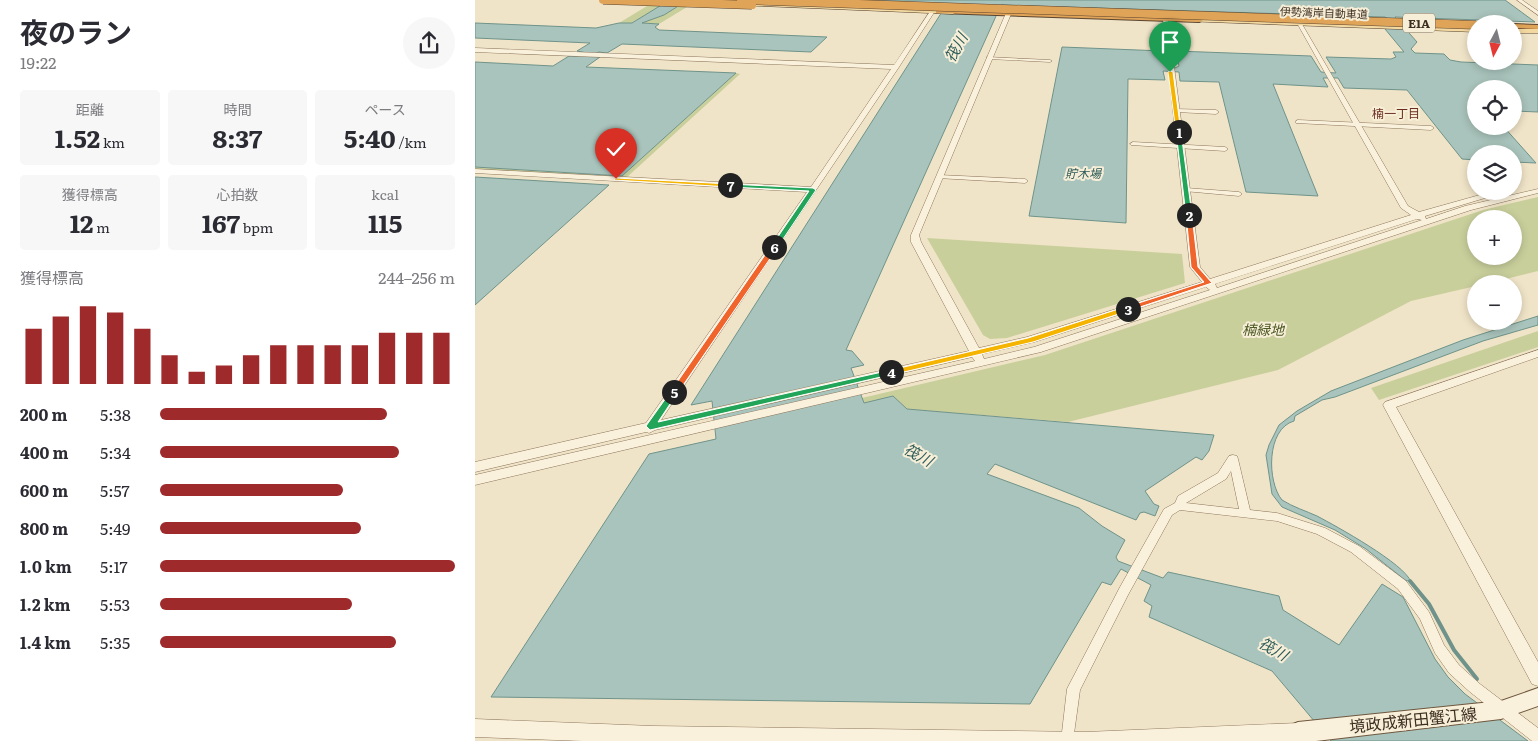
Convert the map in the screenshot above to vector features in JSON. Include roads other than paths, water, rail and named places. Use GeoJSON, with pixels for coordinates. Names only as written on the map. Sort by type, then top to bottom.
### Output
{"type":"FeatureCollection","features":[{"type":"Feature","properties":{"kind":"highway"},"geometry":{"type":"LineString","coordinates":[[603,0],[914,10]]}},
{"type":"Feature","properties":{"kind":"highway","name":"伊勢湾岸自動車道"},"geometry":{"type":"LineString","coordinates":[[741,0],[1467,27]]}},
{"type":"Feature","properties":{"kind":"highway"},"geometry":{"type":"LineString","coordinates":[[787,0],[1153,16]]}},
{"type":"Feature","properties":{"kind":"highway","name":"伊勢湾岸自動車道"},"geometry":{"type":"LineString","coordinates":[[661,1],[1467,27]]}},
{"type":"Feature","properties":{"kind":"highway"},"geometry":{"type":"LineString","coordinates":[[1523,28],[1538,29]]}},
{"type":"Feature","properties":{"kind":"main road"},"geometry":{"type":"LineString","coordinates":[[626,0],[934,9]]}},
{"type":"Feature","properties":{"kind":"main road"},"geometry":{"type":"LineString","coordinates":[[714,0],[1009,12],[1467,27]]}},
{"type":"Feature","properties":{"kind":"main road"},"geometry":{"type":"LineString","coordinates":[[1009,12],[1165,20],[1299,24],[1381,24]]}},
{"type":"Feature","properties":{"kind":"main road","name":"境政成新田蟹江線"},"geometry":{"type":"LineString","coordinates":[[1306,734],[1501,710],[1538,697]]}},
{"type":"Feature","properties":{"kind":"street"},"geometry":{"type":"LineString","coordinates":[[1519,0],[1538,13]]}},
{"type":"Feature","properties":{"kind":"street"},"geometry":{"type":"LineString","coordinates":[[653,432],[934,9]]}},
{"type":"Feature","properties":{"kind":"street"},"geometry":{"type":"LineString","coordinates":[[981,362],[916,242],[915,235],[1009,12]]}},
{"type":"Feature","properties":{"kind":"street"},"geometry":{"type":"LineString","coordinates":[[1165,20],[1195,267],[1216,291]]}},
{"type":"Feature","properties":{"kind":"street"},"geometry":{"type":"LineString","coordinates":[[1299,24],[1332,78],[1405,208],[1427,221]]}},
{"type":"Feature","properties":{"kind":"street"},"geometry":{"type":"LineString","coordinates":[[475,50],[896,67]]}},
{"type":"Feature","properties":{"kind":"street"},"geometry":{"type":"LineString","coordinates":[[989,58],[1050,61]]}},
{"type":"Feature","properties":{"kind":"street"},"geometry":{"type":"LineString","coordinates":[[1176,110],[1216,112]]}},
{"type":"Feature","properties":{"kind":"street"},"geometry":{"type":"LineString","coordinates":[[1299,122],[1431,128]]}},
{"type":"Feature","properties":{"kind":"street"},"geometry":{"type":"LineString","coordinates":[[1133,144],[1225,149]]}},
{"type":"Feature","properties":{"kind":"street"},"geometry":{"type":"LineString","coordinates":[[475,171],[813,190]]}},
{"type":"Feature","properties":{"kind":"street"},"geometry":{"type":"LineString","coordinates":[[939,177],[1025,181]]}},
{"type":"Feature","properties":{"kind":"street"},"geometry":{"type":"LineString","coordinates":[[1522,187],[1538,184]]}},
{"type":"Feature","properties":{"kind":"street"},"geometry":{"type":"LineString","coordinates":[[1186,190],[1239,194]]}},
{"type":"Feature","properties":{"kind":"street"},"geometry":{"type":"LineString","coordinates":[[475,480],[640,441],[666,423],[1037,350],[1427,221],[1495,201],[1538,191]]}},
{"type":"Feature","properties":{"kind":"street"},"geometry":{"type":"LineString","coordinates":[[475,467],[653,432],[883,380],[976,353],[1030,340],[1472,200]]}},
{"type":"Feature","properties":{"kind":"street"},"geometry":{"type":"LineString","coordinates":[[1538,353],[1389,405],[1538,678]]}},
{"type":"Feature","properties":{"kind":"street"},"geometry":{"type":"LineString","coordinates":[[1179,506],[1182,498],[1222,476],[1233,459],[1245,513]]}},
{"type":"Feature","properties":{"kind":"street"},"geometry":{"type":"LineString","coordinates":[[1067,739],[1074,689],[1124,591],[1168,512],[1179,506],[1277,517],[1321,531],[1355,549],[1402,585],[1425,616],[1439,649],[1454,669],[1501,710],[1538,737]]}},
{"type":"Feature","properties":{"kind":"street"},"geometry":{"type":"LineString","coordinates":[[475,728],[653,735],[1067,739],[1086,741],[1306,734]]}},
{"type":"Feature","properties":{"kind":"water"},"geometry":{"type":"Polygon","coordinates":[[[688,0],[664,15],[642,23],[659,24],[655,27],[659,30],[827,37],[811,52],[622,44],[607,53],[599,52],[591,56],[600,57],[586,67],[736,73],[622,176],[475,167],[475,62],[553,66],[569,56],[587,53],[577,51],[590,43],[475,38],[475,23],[596,28],[619,23],[632,23],[663,4],[688,0]]]}},
{"type":"Feature","properties":{"kind":"water"},"geometry":{"type":"Polygon","coordinates":[[[850,0],[1505,0],[1535,22],[1523,22],[1523,15],[1467,15],[1467,20],[1395,17],[1417,42],[1411,49],[1415,53],[1444,54],[1450,60],[1467,62],[1467,70],[1523,70],[1523,64],[1538,65],[1538,112],[1522,111],[1522,80],[1467,80],[1467,135],[1511,135],[1520,145],[1467,145],[1467,159],[1462,159],[1407,90],[1344,88],[1338,78],[1323,78],[1328,87],[1273,84],[1318,196],[1246,192],[1219,82],[1180,81],[1179,72],[1163,71],[1165,80],[1128,79],[1126,223],[1029,216],[1062,47],[1163,51],[1165,66],[1175,68],[1179,66],[1176,51],[1311,56],[1321,72],[1336,73],[1326,57],[1391,59],[1396,57],[1393,52],[1404,52],[1385,29],[1390,21],[1385,17],[1001,5],[846,350],[852,351],[864,365],[851,368],[864,403],[893,396],[907,409],[1214,435],[1209,451],[1202,460],[1196,457],[1145,491],[1154,504],[1159,506],[1155,516],[1144,512],[1140,513],[1136,520],[995,464],[987,474],[1079,508],[1102,526],[1125,540],[1116,557],[1118,561],[1163,578],[1168,572],[1279,596],[1283,610],[1339,645],[1382,584],[1403,597],[1435,659],[1448,677],[1465,694],[1528,741],[1331,741],[1272,671],[1149,617],[1152,606],[1144,601],[1151,585],[1121,569],[1111,585],[1102,582],[1030,704],[491,697],[649,454],[716,439],[712,401],[691,405],[947,4],[850,0]]]}},
{"type":"Feature","properties":{"kind":"water"},"geometry":{"type":"Polygon","coordinates":[[[1522,147],[1536,163],[1522,162],[1522,147]]]}},
{"type":"Feature","properties":{"kind":"water"},"geometry":{"type":"Polygon","coordinates":[[[475,177],[609,185],[475,305],[475,177]]]}},
{"type":"Feature","properties":{"kind":"water"},"geometry":{"type":"Polygon","coordinates":[[[1538,316],[1538,325],[1522,330],[1522,321],[1538,316]]]}},
{"type":"Feature","properties":{"kind":"water"},"geometry":{"type":"Polygon","coordinates":[[[1494,330],[1521,330],[1483,341],[1335,397],[1322,400],[1295,416],[1294,421],[1285,426],[1278,434],[1274,445],[1272,469],[1277,492],[1282,500],[1317,516],[1369,546],[1406,574],[1411,582],[1405,580],[1366,549],[1335,530],[1282,507],[1272,494],[1266,455],[1279,425],[1297,411],[1331,391],[1463,340],[1494,330]]]}},
{"type":"Feature","properties":{"kind":"waterway"},"geometry":{"type":"LineString","coordinates":[[1410,581],[1429,604],[1454,650],[1477,679]]}},
{"type":"Feature","properties":{"kind":"district","name":"楠一丁目"},"geometry":{"type":"Point","coordinates":[1396,113]}},
{"type":"Feature","properties":{"kind":"water label","name":"筏川"},"geometry":{"type":"Point","coordinates":[955,47]}},
{"type":"Feature","properties":{"kind":"water label","name":"貯木場"},"geometry":{"type":"Point","coordinates":[1083,173]}},
{"type":"Feature","properties":{"kind":"water label","name":"筏川"},"geometry":{"type":"Point","coordinates":[919,454]}},
{"type":"Feature","properties":{"kind":"water label","name":"筏川"},"geometry":{"type":"Point","coordinates":[1274,648]}},
{"type":"Feature","properties":{"kind":"park label","name":"楠緑地"},"geometry":{"type":"Point","coordinates":[1263,329]}}]}
